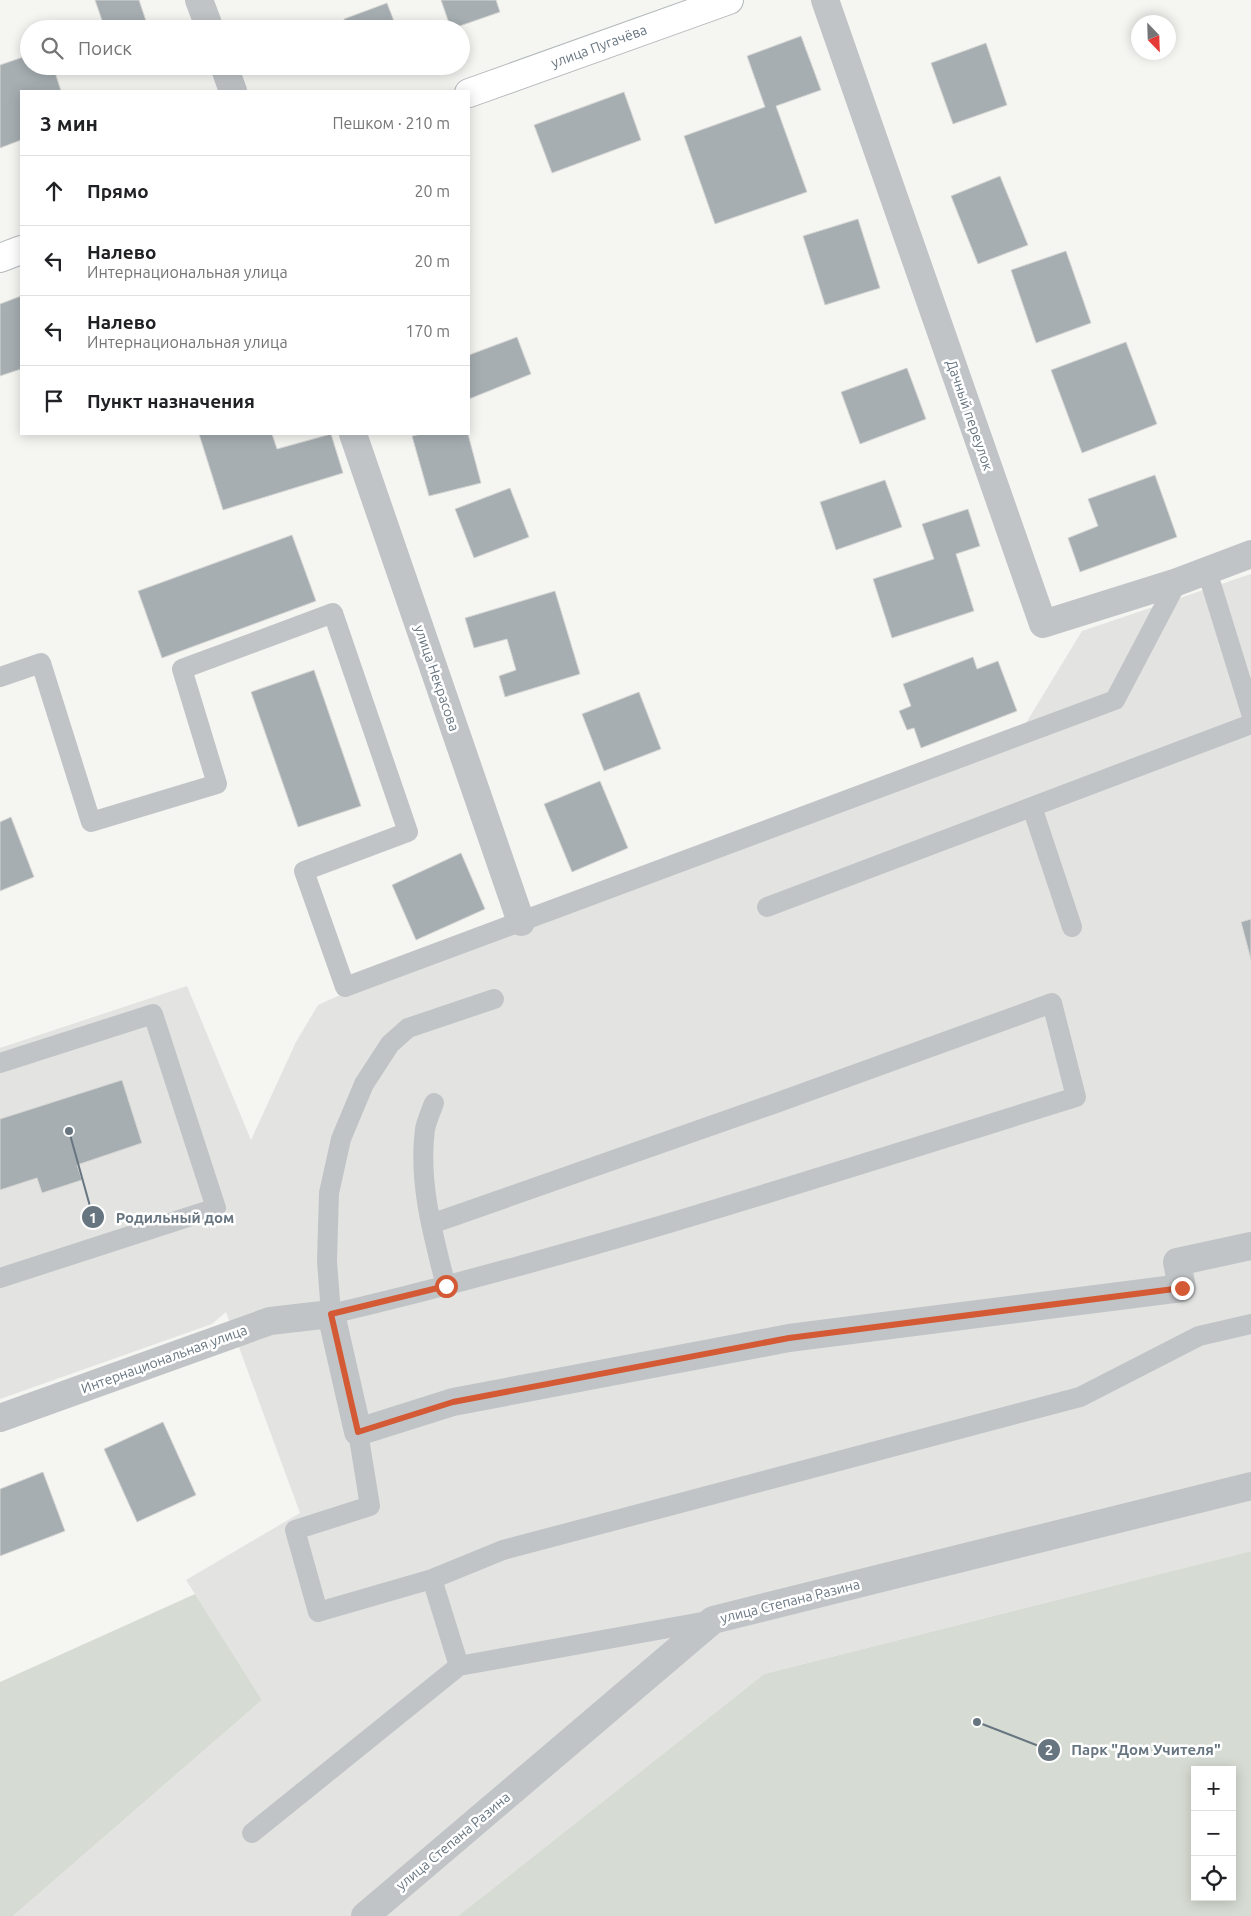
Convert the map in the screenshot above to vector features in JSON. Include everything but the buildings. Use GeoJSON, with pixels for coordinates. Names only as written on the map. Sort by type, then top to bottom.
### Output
{"type":"FeatureCollection","features":[{"type":"Feature","properties":{"kind":"street"},"geometry":{"type":"LineString","coordinates":[[199,0],[207,20]]}},
{"type":"Feature","properties":{"kind":"street","name":"улица Пугачёва"},"geometry":{"type":"LineString","coordinates":[[470,92],[729,0]]}},
{"type":"Feature","properties":{"kind":"street","name":"Дачный переулок"},"geometry":{"type":"LineString","coordinates":[[825,0],[1043,624],[1177,582],[1251,554]]}},
{"type":"Feature","properties":{"kind":"street"},"geometry":{"type":"LineString","coordinates":[[227,75],[233,90]]}},
{"type":"Feature","properties":{"kind":"street"},"geometry":{"type":"LineString","coordinates":[[0,258],[20,250]]}},
{"type":"Feature","properties":{"kind":"street","name":"улица Некрасова"},"geometry":{"type":"LineString","coordinates":[[353,435],[521,922]]}},
{"type":"Feature","properties":{"kind":"street"},"geometry":{"type":"LineString","coordinates":[[331,1314],[358,1432],[453,1402],[789,1338],[1182,1288],[1177,1262],[1251,1246]]}},
{"type":"Feature","properties":{"kind":"street","name":"Интернациональная улица"},"geometry":{"type":"LineString","coordinates":[[0,1418],[270,1321],[331,1314]]}},
{"type":"Feature","properties":{"kind":"street","name":"улица Степана Разина"},"geometry":{"type":"LineString","coordinates":[[365,1916],[714,1620],[1251,1486]]}},
{"type":"Feature","properties":{"kind":"lane"},"geometry":{"type":"LineString","coordinates":[[1207,571],[1251,713]]}},
{"type":"Feature","properties":{"kind":"lane"},"geometry":{"type":"LineString","coordinates":[[0,677],[41,663],[91,822],[217,784],[182,669],[333,613],[408,832],[304,871],[344,987],[1115,700],[1177,582]]}},
{"type":"Feature","properties":{"kind":"lane"},"geometry":{"type":"LineString","coordinates":[[767,907],[1251,724]]}},
{"type":"Feature","properties":{"kind":"lane"},"geometry":{"type":"LineString","coordinates":[[1032,807],[1072,927]]}},
{"type":"Feature","properties":{"kind":"lane"},"geometry":{"type":"LineString","coordinates":[[431,1224],[776,1103],[1052,1003],[1076,1097],[721,1208],[446,1286],[331,1314],[327,1261],[330,1193],[341,1139],[364,1084],[390,1044],[408,1028],[494,999]]}},
{"type":"Feature","properties":{"kind":"lane"},"geometry":{"type":"LineString","coordinates":[[0,1063],[153,1014],[216,1208],[0,1278]]}},
{"type":"Feature","properties":{"kind":"lane"},"geometry":{"type":"LineString","coordinates":[[434,1103],[426,1127],[424,1174],[431,1224],[446,1286]]}},
{"type":"Feature","properties":{"kind":"lane"},"geometry":{"type":"LineString","coordinates":[[358,1432],[370,1506],[295,1530],[318,1612],[432,1579],[503,1550],[1080,1397],[1199,1336],[1251,1324]]}},
{"type":"Feature","properties":{"kind":"lane"},"geometry":{"type":"LineString","coordinates":[[432,1579],[459,1666]]}},
{"type":"Feature","properties":{"kind":"lane"},"geometry":{"type":"LineString","coordinates":[[252,1832],[459,1666],[714,1620]]}},
{"type":"Feature","properties":{"kind":"shaded area"},"geometry":{"type":"Polygon","coordinates":[[[1251,574],[1251,1551],[764,1674],[458,1916],[13,1916],[262,1700],[186,1580],[300,1513],[226,1312],[212,1324],[0,1399],[0,1048],[187,986],[251,1140],[296,1042],[318,1005],[459,941],[1026,723],[1082,631],[1251,574]]]}},
{"type":"Feature","properties":{"kind":"shaded area"},"geometry":{"type":"Polygon","coordinates":[[[1251,1551],[1251,1916],[458,1916],[764,1674],[1251,1551]]]}},
{"type":"Feature","properties":{"kind":"shaded area"},"geometry":{"type":"Polygon","coordinates":[[[195,1594],[262,1700],[13,1916],[0,1916],[0,1682],[195,1594]]]}},
{"type":"Feature","properties":{"kind":"place","name":"Родильный дом"},"geometry":{"type":"Point","coordinates":[69,1131]}},
{"type":"Feature","properties":{"kind":"place","name":"Парк \"Дом Учителя\""},"geometry":{"type":"Point","coordinates":[977,1722]}},
{"type":"Feature","properties":{"kind":"route"},"geometry":{"type":"LineString","coordinates":[[446,1286],[331,1314],[358,1432],[453,1402],[789,1338],[1182,1288]]}}]}
